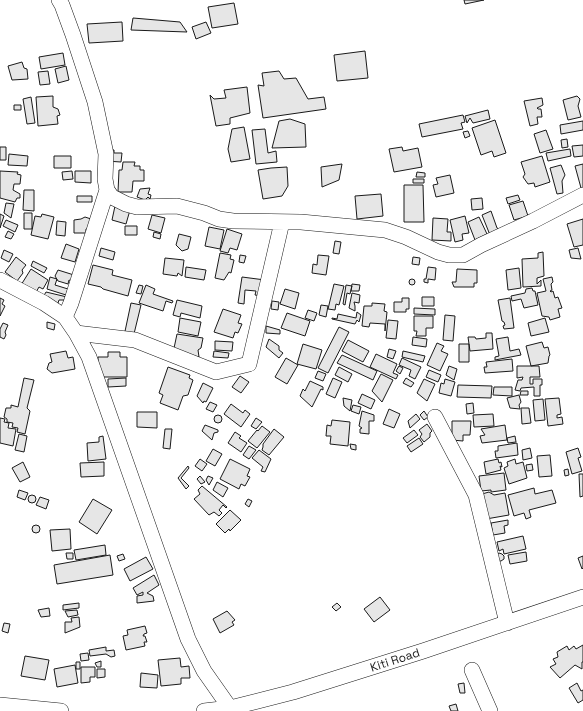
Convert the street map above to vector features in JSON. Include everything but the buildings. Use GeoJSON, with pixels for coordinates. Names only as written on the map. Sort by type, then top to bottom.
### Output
{"type":"FeatureCollection","features":[{"type":"Feature","properties":{"kind":"street"},"geometry":{"type":"LineString","coordinates":[[59,0],[73,35],[95,102],[106,154],[105,179],[107,190],[112,197],[126,204],[137,207],[177,206],[204,213],[219,219],[233,221],[315,223],[385,230],[406,237],[438,252],[449,255],[463,255],[583,195]]}},
{"type":"Feature","properties":{"kind":"street"},"geometry":{"type":"LineString","coordinates":[[64,317],[71,303],[107,190]]}},
{"type":"Feature","properties":{"kind":"street"},"geometry":{"type":"LineString","coordinates":[[76,333],[135,340],[216,372],[249,364],[282,222]]}},
{"type":"Feature","properties":{"kind":"street"},"geometry":{"type":"LineString","coordinates":[[0,280],[44,303],[64,317],[76,333],[89,357],[188,639],[204,671],[230,708]]}},
{"type":"Feature","properties":{"kind":"street"},"geometry":{"type":"LineString","coordinates":[[435,417],[476,495],[507,623]]}},
{"type":"Feature","properties":{"kind":"street","name":"Kiti Road"},"geometry":{"type":"LineString","coordinates":[[204,711],[230,708],[293,692],[416,654],[583,597]]}},
{"type":"Feature","properties":{"kind":"street"},"geometry":{"type":"LineString","coordinates":[[472,670],[490,711]]}},
{"type":"Feature","properties":{"kind":"street"},"geometry":{"type":"LineString","coordinates":[[0,705],[61,711]]}}]}
